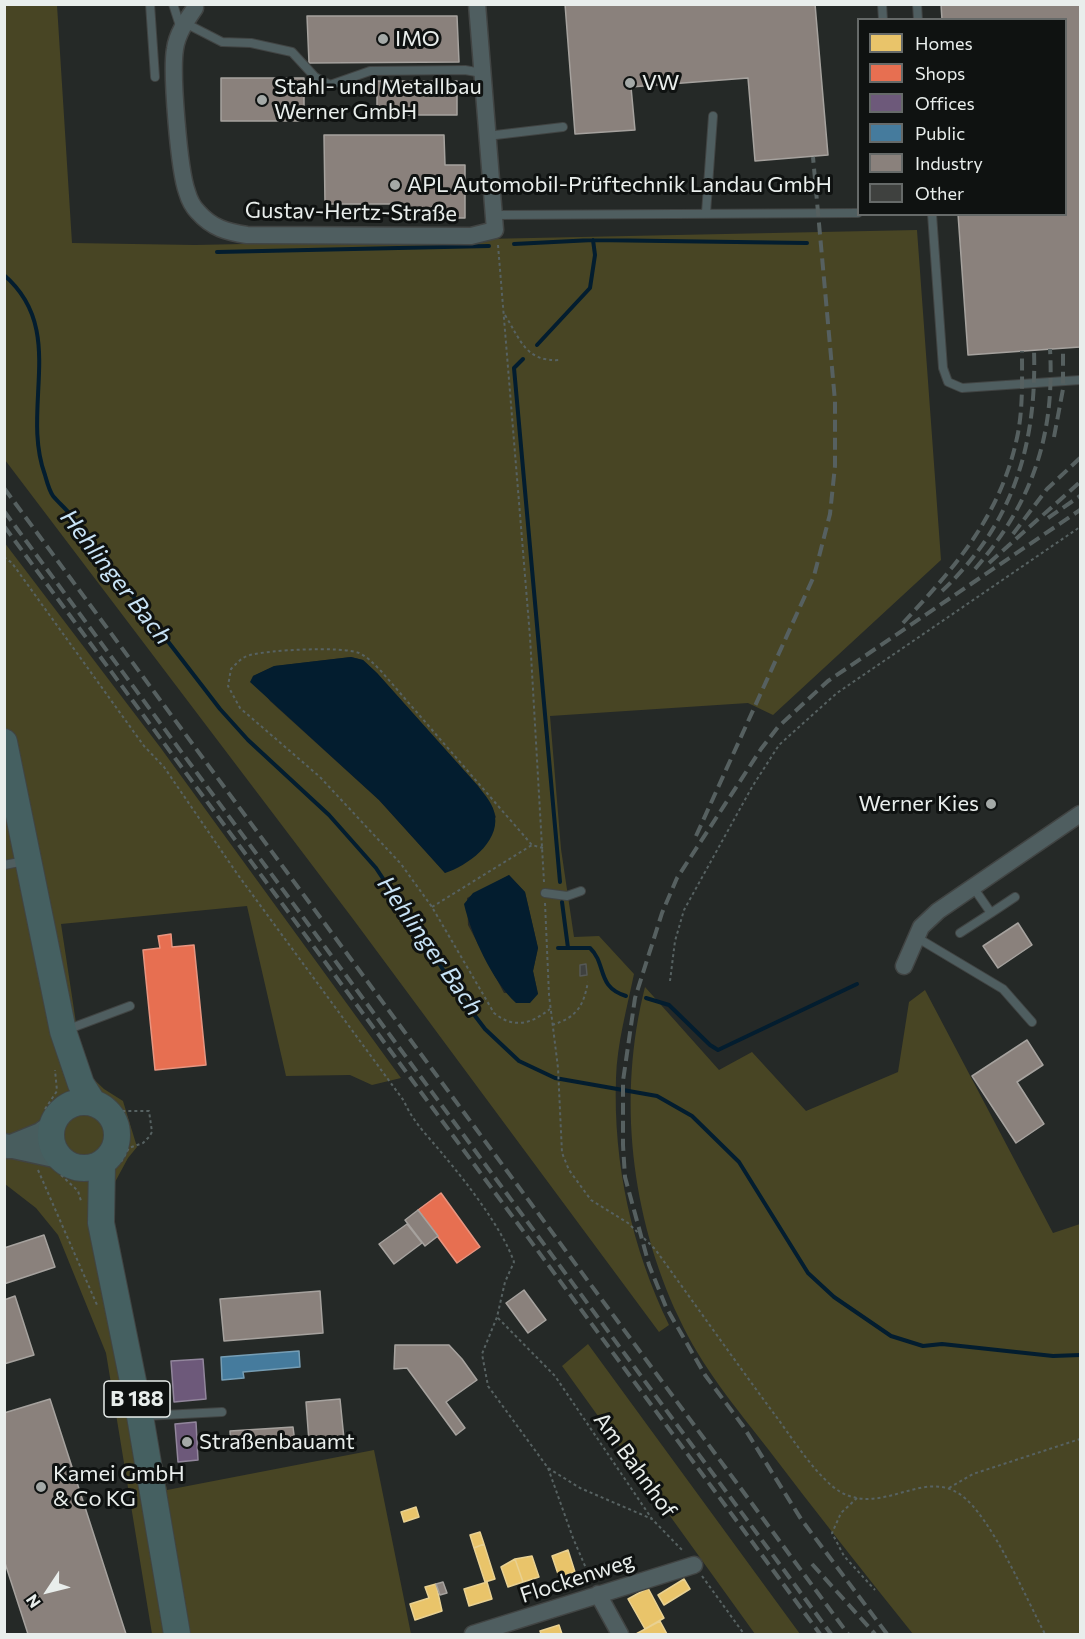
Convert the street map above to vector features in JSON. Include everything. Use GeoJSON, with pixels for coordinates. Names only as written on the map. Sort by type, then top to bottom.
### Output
{"type":"FeatureCollection","features":[{"type":"Feature","properties":{"kind":"main road"},"geometry":{"type":"LineString","coordinates":[[4,742],[16,862],[63,1031],[81,1084],[101,1103],[117,1129],[115,1149],[92,1194]]}},
{"type":"Feature","properties":{"kind":"main road"},"geometry":{"type":"LineString","coordinates":[[62,1165],[52,1142],[63,1031]]}},
{"type":"Feature","properties":{"kind":"main road"},"geometry":{"type":"LineString","coordinates":[[56,1099],[101,1103]]}},
{"type":"Feature","properties":{"kind":"main road"},"geometry":{"type":"LineString","coordinates":[[15,1148],[41,1134],[56,1099]]}},
{"type":"Feature","properties":{"kind":"main road"},"geometry":{"type":"LineString","coordinates":[[15,1148],[62,1165],[82,1169],[92,1194]]}},
{"type":"Feature","properties":{"kind":"main road","name":"B 188"},"geometry":{"type":"LineString","coordinates":[[92,1194],[140,1416],[177,1635]]}},
{"type":"Feature","properties":{"kind":"street"},"geometry":{"type":"LineString","coordinates":[[477,4],[494,223]]}},
{"type":"Feature","properties":{"kind":"street","name":"Gustav-Hertz-Straße"},"geometry":{"type":"LineString","coordinates":[[195,8],[183,26],[175,49],[174,67],[182,170],[187,192],[196,210],[210,224],[225,231],[247,235],[471,236],[494,223]]}},
{"type":"Feature","properties":{"kind":"street"},"geometry":{"type":"LineString","coordinates":[[904,966],[916,936],[938,911],[1080,814]]}},
{"type":"Feature","properties":{"kind":"street","name":"Flockenweg"},"geometry":{"type":"LineString","coordinates":[[473,1635],[694,1565]]}},
{"type":"Feature","properties":{"kind":"street"},"geometry":{"type":"LineString","coordinates":[[598,1594],[620,1635]]}},
{"type":"Feature","properties":{"kind":"lane"},"geometry":{"type":"LineString","coordinates":[[150,4],[155,77]]}},
{"type":"Feature","properties":{"kind":"lane"},"geometry":{"type":"LineString","coordinates":[[173,4],[183,26],[222,42],[251,43],[292,52],[315,77],[330,85],[370,71],[465,70],[482,73]]}},
{"type":"Feature","properties":{"kind":"lane"},"geometry":{"type":"LineString","coordinates":[[706,213],[713,116]]}},
{"type":"Feature","properties":{"kind":"lane"},"geometry":{"type":"LineString","coordinates":[[487,136],[562,127]]}},
{"type":"Feature","properties":{"kind":"lane"},"geometry":{"type":"LineString","coordinates":[[494,223],[706,213],[857,213]]}},
{"type":"Feature","properties":{"kind":"lane"},"geometry":{"type":"LineString","coordinates":[[932,216],[943,368],[948,382],[963,388],[1080,380]]}},
{"type":"Feature","properties":{"kind":"lane"},"geometry":{"type":"LineString","coordinates":[[973,886],[991,913]]}},
{"type":"Feature","properties":{"kind":"lane"},"geometry":{"type":"LineString","coordinates":[[545,893],[567,896],[581,891]]}},
{"type":"Feature","properties":{"kind":"lane"},"geometry":{"type":"LineString","coordinates":[[960,933],[1015,897]]}},
{"type":"Feature","properties":{"kind":"lane"},"geometry":{"type":"LineString","coordinates":[[916,936],[1003,989],[1011,995],[1032,1022]]}},
{"type":"Feature","properties":{"kind":"lane"},"geometry":{"type":"LineString","coordinates":[[63,1031],[130,1006]]}},
{"type":"Feature","properties":{"kind":"lane"},"geometry":{"type":"LineString","coordinates":[[140,1416],[222,1412]]}},
{"type":"Feature","properties":{"kind":"path"},"geometry":{"type":"LineString","coordinates":[[494,223],[504,312],[530,637],[550,1009],[558,1068],[562,1153],[579,1186],[591,1200],[628,1223],[647,1240],[823,1476],[845,1494],[857,1498],[885,1499],[935,1485],[949,1488],[970,1502],[988,1526],[1045,1635]]}},
{"type":"Feature","properties":{"kind":"path"},"geometry":{"type":"LineString","coordinates":[[504,312],[529,354],[544,361],[560,360]]}},
{"type":"Feature","properties":{"kind":"path"},"geometry":{"type":"LineString","coordinates":[[670,981],[675,941],[684,910],[752,787],[779,745],[837,693],[1080,527]]}},
{"type":"Feature","properties":{"kind":"path"},"geometry":{"type":"LineString","coordinates":[[4,557],[12,563],[144,746],[164,767],[238,875],[404,1101],[417,1124],[447,1159],[508,1245],[514,1262],[505,1282],[497,1317],[482,1354],[488,1386],[548,1468],[573,1538],[598,1594]]}},
{"type":"Feature","properties":{"kind":"path"},"geometry":{"type":"LineString","coordinates":[[543,848],[532,845],[371,660],[359,653],[342,649],[262,653],[238,661],[231,669],[228,686],[240,708],[320,777],[382,840],[432,907],[494,1013],[504,1020],[526,1024],[550,1009]]}},
{"type":"Feature","properties":{"kind":"path"},"geometry":{"type":"LineString","coordinates":[[432,907],[532,845]]}},
{"type":"Feature","properties":{"kind":"path"},"geometry":{"type":"LineString","coordinates":[[552,1024],[578,1012],[585,998],[588,982]]}},
{"type":"Feature","properties":{"kind":"path"},"geometry":{"type":"LineString","coordinates":[[62,1165],[92,1194],[107,1185],[129,1148],[143,1143],[152,1132],[149,1111],[122,1111],[101,1103]]}},
{"type":"Feature","properties":{"kind":"path"},"geometry":{"type":"LineString","coordinates":[[15,1148],[99,1311]]}},
{"type":"Feature","properties":{"kind":"path","name":"Am Bahnhof"},"geometry":{"type":"LineString","coordinates":[[497,1317],[555,1376],[652,1519],[694,1565],[744,1635]]}},
{"type":"Feature","properties":{"kind":"path"},"geometry":{"type":"LineString","coordinates":[[949,1488],[973,1474],[1080,1439]]}},
{"type":"Feature","properties":{"kind":"path"},"geometry":{"type":"LineString","coordinates":[[548,1468],[580,1488],[652,1519]]}},
{"type":"Feature","properties":{"kind":"path"},"geometry":{"type":"LineString","coordinates":[[857,1498],[841,1513],[832,1533],[844,1556],[875,1590]]}},
{"type":"Feature","properties":{"kind":"shaded area"},"geometry":{"type":"Polygon","coordinates":[[[4,5],[57,5],[72,243],[195,245],[917,230],[941,560],[773,715],[748,703],[550,716],[561,849],[574,937],[599,936],[634,974],[618,1052],[616,1110],[618,1142],[635,1236],[669,1325],[659,1332],[353,919],[5,460],[4,5]],[[351,657],[275,666],[253,676],[270,701],[379,800],[445,873],[496,817],[492,807],[478,786],[377,673],[363,660],[351,657]],[[509,875],[467,898],[468,925],[504,993],[538,994],[533,971],[538,948],[525,892],[509,875]]]}},
{"type":"Feature","properties":{"kind":"shaded area"},"geometry":{"type":"Polygon","coordinates":[[[4,542],[160,747],[401,1078],[372,1085],[350,1075],[286,1076],[247,906],[61,924],[83,1069],[104,1089],[123,1101],[137,1147],[128,1158],[108,1195],[167,1490],[374,1450],[411,1634],[152,1634],[106,1353],[58,1235],[36,1208],[5,1184],[4,542]]]}},
{"type":"Feature","properties":{"kind":"shaded area"},"geometry":{"type":"Polygon","coordinates":[[[645,987],[719,1070],[752,1052],[806,1111],[898,1072],[909,1002],[925,990],[1053,1233],[1080,1224],[1080,1634],[913,1634],[708,1370],[679,1318],[663,1279],[640,1197],[631,1113],[632,1071],[636,1029],[645,987]]]}},
{"type":"Feature","properties":{"kind":"shaded area"},"geometry":{"type":"Polygon","coordinates":[[[588,1344],[800,1634],[755,1634],[562,1366],[588,1344]]]}},
{"type":"Feature","properties":{"kind":"water"},"geometry":{"type":"Polygon","coordinates":[[[351,657],[363,660],[377,673],[478,786],[493,808],[495,826],[487,844],[472,859],[454,870],[445,873],[379,800],[250,682],[253,676],[274,666],[351,657]]]}},
{"type":"Feature","properties":{"kind":"water"},"geometry":{"type":"Polygon","coordinates":[[[509,875],[525,892],[538,948],[533,971],[538,994],[530,1003],[516,1003],[491,971],[477,943],[464,904],[473,893],[509,875]]]}},
{"type":"Feature","properties":{"kind":"building: Homes"},"geometry":{"type":"Polygon","coordinates":[[[416,1507],[419,1517],[404,1522],[401,1512],[416,1507]]]}},
{"type":"Feature","properties":{"kind":"building: Homes"},"geometry":{"type":"Polygon","coordinates":[[[480,1532],[484,1544],[474,1548],[470,1535],[480,1532]]]}},
{"type":"Feature","properties":{"kind":"building: Homes"},"geometry":{"type":"Polygon","coordinates":[[[484,1544],[495,1579],[485,1582],[474,1548],[484,1544]]]}},
{"type":"Feature","properties":{"kind":"building: Homes"},"geometry":{"type":"Polygon","coordinates":[[[568,1550],[575,1572],[559,1577],[552,1556],[568,1550]]]}},
{"type":"Feature","properties":{"kind":"building: Homes"},"geometry":{"type":"Polygon","coordinates":[[[532,1556],[539,1577],[523,1582],[515,1559],[532,1556]]]}},
{"type":"Feature","properties":{"kind":"building: Homes"},"geometry":{"type":"Polygon","coordinates":[[[515,1559],[523,1582],[508,1587],[501,1567],[515,1559]]]}},
{"type":"Feature","properties":{"kind":"building: Homes"},"geometry":{"type":"Polygon","coordinates":[[[684,1579],[690,1589],[664,1605],[658,1595],[684,1579]]]}},
{"type":"Feature","properties":{"kind":"building: Homes"},"geometry":{"type":"Polygon","coordinates":[[[487,1582],[492,1599],[469,1606],[464,1589],[487,1582]]]}},
{"type":"Feature","properties":{"kind":"building: Homes"},"geometry":{"type":"Polygon","coordinates":[[[436,1584],[442,1611],[415,1620],[410,1604],[429,1598],[425,1587],[436,1584]]]}},
{"type":"Feature","properties":{"kind":"building: Homes"},"geometry":{"type":"Polygon","coordinates":[[[648,1588],[664,1618],[645,1629],[628,1599],[648,1588]]]}},
{"type":"Feature","properties":{"kind":"building: Homes"},"geometry":{"type":"Polygon","coordinates":[[[660,1621],[667,1634],[636,1634],[660,1621]]]}},
{"type":"Feature","properties":{"kind":"building: Homes"},"geometry":{"type":"Polygon","coordinates":[[[559,1625],[562,1634],[541,1634],[540,1631],[559,1625]]]}},
{"type":"Feature","properties":{"kind":"building: Shops"},"geometry":{"type":"Polygon","coordinates":[[[171,934],[172,947],[194,945],[206,1065],[155,1070],[143,950],[160,948],[158,936],[171,934]]]}},
{"type":"Feature","properties":{"kind":"building: Shops"},"geometry":{"type":"Polygon","coordinates":[[[441,1193],[480,1247],[457,1263],[418,1210],[441,1193]]]}},
{"type":"Feature","properties":{"kind":"building: Offices"},"geometry":{"type":"Polygon","coordinates":[[[203,1359],[206,1399],[174,1402],[171,1361],[203,1359]]]}},
{"type":"Feature","properties":{"kind":"building: Offices","name":"Straßenbauamt"},"geometry":{"type":"Polygon","coordinates":[[[196,1422],[198,1460],[178,1462],[175,1424],[196,1422]]]}},
{"type":"Feature","properties":{"kind":"building: Public"},"geometry":{"type":"Polygon","coordinates":[[[299,1351],[300,1367],[243,1372],[244,1378],[222,1380],[221,1357],[299,1351]]]}},
{"type":"Feature","properties":{"kind":"building: Industry","name":"VW"},"geometry":{"type":"Polygon","coordinates":[[[565,4],[815,4],[828,155],[755,161],[748,78],[631,87],[635,130],[575,134],[565,4]]]}},
{"type":"Feature","properties":{"kind":"building: Industry"},"geometry":{"type":"Polygon","coordinates":[[[941,4],[1080,4],[1080,347],[968,355],[958,216],[1067,216],[1067,18],[942,18],[941,4]]]}},
{"type":"Feature","properties":{"kind":"building: Industry","name":"IMO"},"geometry":{"type":"Polygon","coordinates":[[[307,16],[457,16],[459,62],[309,63],[307,16]]]}},
{"type":"Feature","properties":{"kind":"building: Industry","name":"Stahl- und Metallbau Werner GmbH"},"geometry":{"type":"Polygon","coordinates":[[[221,78],[304,78],[304,121],[221,121],[221,78]]]}},
{"type":"Feature","properties":{"kind":"building: Industry"},"geometry":{"type":"Polygon","coordinates":[[[377,81],[457,81],[457,115],[377,115],[377,81]]]}},
{"type":"Feature","properties":{"kind":"building: Industry","name":"APL Automobil-Prüftechnik Landau GmbH"},"geometry":{"type":"Polygon","coordinates":[[[324,135],[444,135],[445,165],[465,165],[465,218],[403,218],[403,204],[325,204],[324,135]]]}},
{"type":"Feature","properties":{"kind":"building: Industry"},"geometry":{"type":"Polygon","coordinates":[[[1018,923],[1032,945],[998,968],[983,946],[1018,923]]]}},
{"type":"Feature","properties":{"kind":"building: Industry"},"geometry":{"type":"Polygon","coordinates":[[[1027,1040],[1043,1065],[1017,1082],[1044,1124],[1016,1143],[972,1076],[1027,1040]]]}},
{"type":"Feature","properties":{"kind":"building: Industry"},"geometry":{"type":"Polygon","coordinates":[[[418,1210],[438,1236],[425,1246],[405,1220],[418,1210]]]}},
{"type":"Feature","properties":{"kind":"building: Industry"},"geometry":{"type":"Polygon","coordinates":[[[407,1224],[422,1243],[394,1264],[379,1244],[407,1224]]]}},
{"type":"Feature","properties":{"kind":"building: Industry"},"geometry":{"type":"Polygon","coordinates":[[[44,1235],[55,1267],[4,1284],[4,1248],[44,1235]]]}},
{"type":"Feature","properties":{"kind":"building: Industry"},"geometry":{"type":"Polygon","coordinates":[[[524,1290],[546,1320],[528,1333],[506,1303],[524,1290]]]}},
{"type":"Feature","properties":{"kind":"building: Industry"},"geometry":{"type":"Polygon","coordinates":[[[320,1291],[323,1333],[224,1341],[220,1299],[320,1291]]]}},
{"type":"Feature","properties":{"kind":"building: Industry"},"geometry":{"type":"Polygon","coordinates":[[[15,1296],[34,1355],[4,1364],[4,1300],[15,1296]]]}},
{"type":"Feature","properties":{"kind":"building: Industry"},"geometry":{"type":"Polygon","coordinates":[[[395,1345],[449,1345],[477,1380],[446,1402],[465,1428],[456,1435],[407,1368],[394,1369],[395,1345]]]}},
{"type":"Feature","properties":{"kind":"building: Industry","name":"Kamei GmbH & Co KG"},"geometry":{"type":"Polygon","coordinates":[[[50,1399],[126,1634],[28,1634],[4,1560],[4,1413],[50,1399]]]}},
{"type":"Feature","properties":{"kind":"building: Industry"},"geometry":{"type":"Polygon","coordinates":[[[340,1399],[344,1439],[309,1442],[306,1402],[340,1399]]]}},
{"type":"Feature","properties":{"kind":"building: Industry"},"geometry":{"type":"Polygon","coordinates":[[[293,1427],[295,1443],[231,1447],[230,1431],[293,1427]]]}},
{"type":"Feature","properties":{"kind":"building: Industry"},"geometry":{"type":"Polygon","coordinates":[[[443,1582],[447,1593],[440,1595],[436,1584],[443,1582]]]}},
{"type":"Feature","properties":{"kind":"building: Other"},"geometry":{"type":"Polygon","coordinates":[[[586,964],[587,975],[580,976],[580,965],[586,964]]]}},
{"type":"Feature","properties":{"kind":"waterway"},"geometry":{"type":"LineString","coordinates":[[514,244],[593,240],[807,243]]}},
{"type":"Feature","properties":{"kind":"waterway"},"geometry":{"type":"LineString","coordinates":[[537,345],[590,288],[595,255],[593,240]]}},
{"type":"Feature","properties":{"kind":"waterway"},"geometry":{"type":"LineString","coordinates":[[217,252],[489,246]]}},
{"type":"Feature","properties":{"kind":"waterway","name":"Hehlinger Bach"},"geometry":{"type":"LineString","coordinates":[[4,275],[23,297],[34,320],[39,345],[37,423],[39,449],[47,483],[53,496],[69,513],[220,709],[248,740],[329,815],[376,868],[463,1000],[485,1029],[519,1061],[555,1078],[657,1096],[692,1116],[739,1162],[808,1273],[834,1297],[891,1336],[923,1346],[942,1344],[1053,1356],[1080,1355]]}},
{"type":"Feature","properties":{"kind":"waterway"},"geometry":{"type":"LineString","coordinates":[[523,359],[514,368],[560,882]]}},
{"type":"Feature","properties":{"kind":"waterway"},"geometry":{"type":"LineString","coordinates":[[562,902],[568,948]]}},
{"type":"Feature","properties":{"kind":"waterway"},"geometry":{"type":"LineString","coordinates":[[558,948],[590,948],[599,961],[610,987],[626,996]]}},
{"type":"Feature","properties":{"kind":"waterway"},"geometry":{"type":"LineString","coordinates":[[646,998],[669,1005],[718,1050],[857,984]]}},
{"type":"Feature","properties":{"kind":"railway"},"geometry":{"type":"LineString","coordinates":[[696,836],[814,576],[830,514],[835,466],[835,401],[813,157]]}},
{"type":"Feature","properties":{"kind":"railway"},"geometry":{"type":"LineString","coordinates":[[1054,437],[1063,389],[1063,348]]}},
{"type":"Feature","properties":{"kind":"railway"},"geometry":{"type":"LineString","coordinates":[[975,569],[1011,519],[1036,467],[1048,411],[1051,381],[1050,349]]}},
{"type":"Feature","properties":{"kind":"railway"},"geometry":{"type":"LineString","coordinates":[[942,591],[987,538],[1016,481],[1031,418],[1034,350]]}},
{"type":"Feature","properties":{"kind":"railway"},"geometry":{"type":"LineString","coordinates":[[903,623],[959,559],[975,537],[1001,489],[1011,462],[1020,423],[1022,351]]}},
{"type":"Feature","properties":{"kind":"railway"},"geometry":{"type":"LineString","coordinates":[[1013,534],[1047,489],[1080,458]]}},
{"type":"Feature","properties":{"kind":"railway"},"geometry":{"type":"LineString","coordinates":[[989,563],[1080,482]]}},
{"type":"Feature","properties":{"kind":"railway"},"geometry":{"type":"LineString","coordinates":[[4,488],[848,1634]]}},
{"type":"Feature","properties":{"kind":"railway"},"geometry":{"type":"LineString","coordinates":[[1048,518],[1080,496]]}},
{"type":"Feature","properties":{"kind":"railway"},"geometry":{"type":"LineString","coordinates":[[887,1634],[801,1519],[743,1426],[705,1375],[666,1307],[649,1265],[625,1177],[623,1145],[623,1081],[635,998],[662,913],[677,878],[761,749],[778,727],[828,681],[1080,510]]}},
{"type":"Feature","properties":{"kind":"railway"},"geometry":{"type":"LineString","coordinates":[[4,511],[831,1634]]}},
{"type":"Feature","properties":{"kind":"railway"},"geometry":{"type":"LineString","coordinates":[[4,526],[820,1634]]}},
{"type":"Feature","properties":{"kind":"railway"},"geometry":{"type":"LineString","coordinates":[[812,1564],[875,1634]]}},
{"type":"Feature","properties":{"kind":"place","name":"IMO"},"geometry":{"type":"Point","coordinates":[383,39]}},
{"type":"Feature","properties":{"kind":"place","name":"VW"},"geometry":{"type":"Point","coordinates":[630,83]}},
{"type":"Feature","properties":{"kind":"place","name":"Stahl- und Metallbau Werner GmbH"},"geometry":{"type":"Point","coordinates":[262,100]}},
{"type":"Feature","properties":{"kind":"place","name":"APL Automobil-Prüftechnik Landau GmbH"},"geometry":{"type":"Point","coordinates":[395,185]}},
{"type":"Feature","properties":{"kind":"place","name":"Werner Kies"},"geometry":{"type":"Point","coordinates":[991,804]}},
{"type":"Feature","properties":{"kind":"place","name":"Straßenbauamt"},"geometry":{"type":"Point","coordinates":[187,1442]}},
{"type":"Feature","properties":{"kind":"place","name":"Kamei GmbH & Co KG"},"geometry":{"type":"Point","coordinates":[41,1487]}}]}
